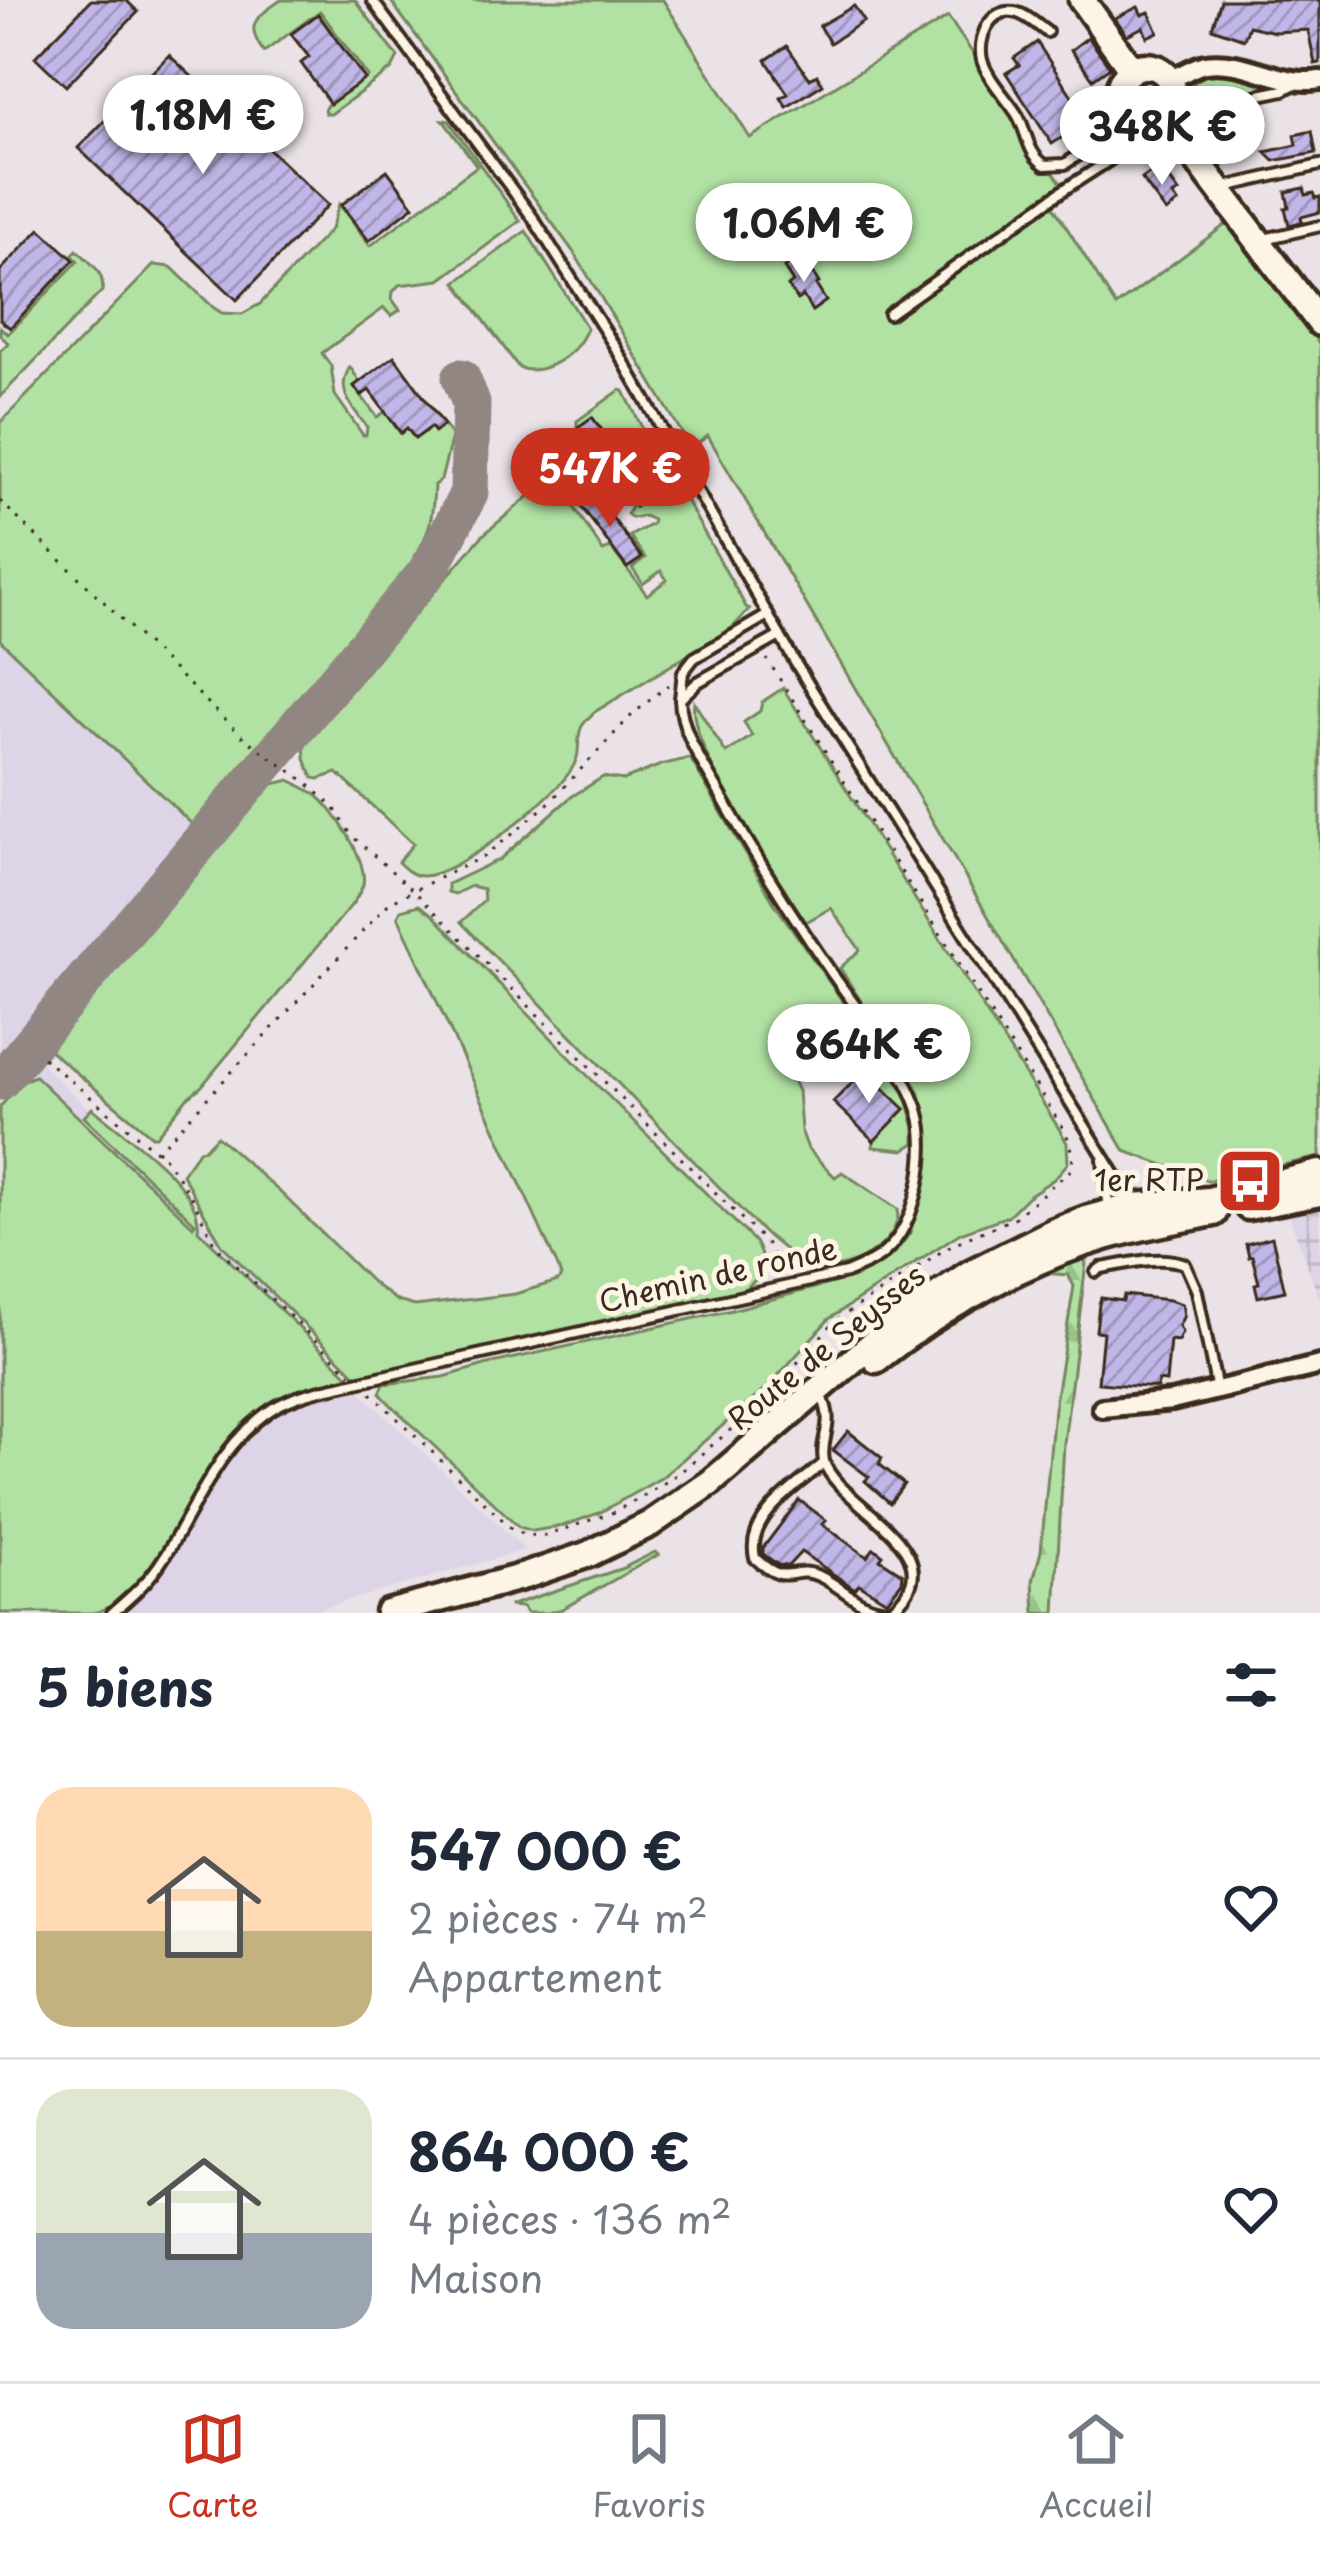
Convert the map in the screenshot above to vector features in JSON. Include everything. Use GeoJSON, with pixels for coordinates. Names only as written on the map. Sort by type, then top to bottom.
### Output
{"type":"FeatureCollection","features":[{"type":"Feature","properties":{"kind":"main road"},"geometry":{"type":"LineString","coordinates":[[1082,0],[1132,70]]}},
{"type":"Feature","properties":{"kind":"main road"},"geometry":{"type":"LineString","coordinates":[[1168,99],[1148,121],[1123,122],[1122,81],[1132,70],[1154,68],[1217,189],[1320,323]]}},
{"type":"Feature","properties":{"kind":"main road","name":"Route de Seysses"},"geometry":{"type":"LineString","coordinates":[[446,1613],[530,1590],[631,1551],[670,1529],[823,1397],[894,1325],[970,1273],[1052,1232],[1320,1177]]}},
{"type":"Feature","properties":{"kind":"main road","name":"Route de Seysses"},"geometry":{"type":"LineString","coordinates":[[388,1613],[525,1576],[622,1539],[680,1505],[922,1327],[1124,1219],[1320,1193]]}},
{"type":"Feature","properties":{"kind":"street"},"geometry":{"type":"LineString","coordinates":[[1168,99],[1203,64],[1247,68],[1296,83],[1320,80]]}},
{"type":"Feature","properties":{"kind":"street"},"geometry":{"type":"LineString","coordinates":[[1102,1408],[1172,1401],[1320,1365]]}},
{"type":"Feature","properties":{"kind":"lane"},"geometry":{"type":"LineString","coordinates":[[372,0],[533,218],[617,350],[780,636],[1088,1128],[1124,1219]]}},
{"type":"Feature","properties":{"kind":"lane"},"geometry":{"type":"LineString","coordinates":[[1047,32],[1017,12],[999,14],[988,24],[981,48],[983,62],[1021,120],[1032,154],[1045,165],[1064,164],[1123,122]]}},
{"type":"Feature","properties":{"kind":"lane"},"geometry":{"type":"LineString","coordinates":[[1168,99],[1196,108],[1296,83]]}},
{"type":"Feature","properties":{"kind":"lane"},"geometry":{"type":"LineString","coordinates":[[889,314],[1110,160],[1123,122]]}},
{"type":"Feature","properties":{"kind":"lane"},"geometry":{"type":"LineString","coordinates":[[1217,189],[1320,165]]}},
{"type":"Feature","properties":{"kind":"lane"},"geometry":{"type":"LineString","coordinates":[[1257,240],[1320,226]]}},
{"type":"Feature","properties":{"kind":"lane"},"geometry":{"type":"LineString","coordinates":[[680,700],[683,672],[694,658],[768,615]]}},
{"type":"Feature","properties":{"kind":"lane"},"geometry":{"type":"LineString","coordinates":[[680,700],[698,682],[780,636]]}},
{"type":"Feature","properties":{"kind":"lane","name":"Chemin de ronde"},"geometry":{"type":"LineString","coordinates":[[112,1613],[162,1561],[219,1463],[274,1408],[359,1381],[846,1273],[886,1252],[903,1232],[921,1174],[920,1115],[897,1067],[797,923],[746,839],[696,751],[680,713],[680,700]]}},
{"type":"Feature","properties":{"kind":"lane"},"geometry":{"type":"LineString","coordinates":[[1103,1158],[1124,1219]]}},
{"type":"Feature","properties":{"kind":"lane"},"geometry":{"type":"LineString","coordinates":[[1096,1272],[1155,1261],[1185,1264],[1197,1292],[1217,1391]]}},
{"type":"Feature","properties":{"kind":"lane"},"geometry":{"type":"LineString","coordinates":[[823,1397],[829,1426],[824,1463],[891,1532],[908,1557],[911,1585],[891,1610],[861,1605],[818,1576],[770,1573],[755,1558],[753,1534],[768,1513],[824,1463]]}},
{"type":"Feature","properties":{"kind":"lane","name":"Route de Seysses"},"geometry":{"type":"LineString","coordinates":[[416,1613],[542,1578],[654,1530],[710,1491],[823,1397]]}},
{"type":"Feature","properties":{"kind":"path"},"geometry":{"type":"LineString","coordinates":[[0,501],[244,738],[333,806],[352,836],[414,891],[769,1246],[787,1287]]}},
{"type":"Feature","properties":{"kind":"path"},"geometry":{"type":"LineString","coordinates":[[44,1058],[167,1160],[215,1245],[512,1528],[544,1536],[614,1512],[679,1473],[772,1391],[836,1321],[953,1244],[1014,1218],[1072,1169],[1073,1152],[1066,1133],[760,647]]}},
{"type":"Feature","properties":{"kind":"path"},"geometry":{"type":"LineString","coordinates":[[158,1152],[390,902],[482,857],[508,838],[551,801],[632,715],[683,672]]}},
{"type":"Feature","properties":{"kind":"shaded area"},"geometry":{"type":"Polygon","coordinates":[[[0,640],[217,847],[39,1061],[234,1251],[324,1357],[525,1550],[306,1613],[0,1613],[0,640]]]}},
{"type":"Feature","properties":{"kind":"shaded area"},"geometry":{"type":"Polygon","coordinates":[[[1320,1208],[1320,1301],[1289,1215],[1320,1208]]]}},
{"type":"Feature","properties":{"kind":"green space"},"geometry":{"type":"Polygon","coordinates":[[[281,0],[355,0],[398,57],[392,69],[326,114],[327,105],[368,77],[320,11],[264,52],[254,28],[265,11],[281,0]]]}},
{"type":"Feature","properties":{"kind":"green space"},"geometry":{"type":"Polygon","coordinates":[[[390,0],[663,0],[750,138],[948,17],[1065,189],[1050,201],[1116,306],[1229,222],[1320,346],[1320,1157],[1208,1181],[1125,1151],[708,436],[691,448],[575,254],[390,0]]]}},
{"type":"Feature","properties":{"kind":"green space"},"geometry":{"type":"Polygon","coordinates":[[[1210,73],[1239,74],[1277,86],[1217,101],[1184,97],[1196,81],[1210,73]]]}},
{"type":"Feature","properties":{"kind":"green space"},"geometry":{"type":"Polygon","coordinates":[[[443,120],[449,121],[520,221],[440,280],[399,285],[392,299],[400,310],[391,316],[384,308],[322,353],[331,366],[335,395],[363,435],[367,427],[345,391],[350,367],[360,382],[354,386],[377,417],[385,412],[400,433],[407,428],[415,439],[431,427],[435,432],[444,425],[452,436],[441,480],[434,485],[427,532],[403,574],[194,826],[0,640],[0,423],[154,265],[171,267],[222,313],[242,314],[260,304],[331,229],[339,204],[370,246],[477,166],[443,120]]]}},
{"type":"Feature","properties":{"kind":"green space"},"geometry":{"type":"Polygon","coordinates":[[[526,231],[587,328],[559,361],[529,370],[519,368],[456,282],[526,231]]]}},
{"type":"Feature","properties":{"kind":"green space"},"geometry":{"type":"Polygon","coordinates":[[[77,250],[99,273],[102,291],[0,397],[0,351],[8,343],[0,327],[8,334],[78,261],[72,255],[77,250]]]}},
{"type":"Feature","properties":{"kind":"green space"},"geometry":{"type":"Polygon","coordinates":[[[620,390],[750,609],[732,628],[593,713],[581,728],[569,773],[523,818],[457,864],[438,873],[415,875],[398,862],[413,844],[337,773],[313,778],[304,744],[483,535],[567,469],[580,483],[591,477],[612,507],[612,511],[604,507],[593,492],[586,497],[582,492],[572,504],[603,551],[611,548],[647,595],[667,580],[661,571],[643,584],[632,568],[645,558],[630,536],[653,520],[627,514],[633,504],[636,507],[648,497],[637,481],[645,465],[639,447],[609,466],[616,481],[612,483],[604,478],[602,463],[577,439],[577,421],[620,390]]]}},
{"type":"Feature","properties":{"kind":"green space"},"geometry":{"type":"Polygon","coordinates":[[[783,688],[1061,1132],[1068,1163],[1008,1216],[960,1233],[829,1319],[768,1387],[661,1478],[599,1513],[563,1526],[533,1531],[519,1527],[388,1402],[380,1393],[384,1384],[444,1377],[855,1277],[883,1262],[910,1233],[927,1173],[927,1118],[919,1093],[840,968],[860,950],[831,908],[806,922],[737,813],[695,722],[694,702],[726,753],[752,736],[744,722],[783,688]]]}},
{"type":"Feature","properties":{"kind":"green space"},"geometry":{"type":"Polygon","coordinates":[[[690,758],[774,903],[904,1089],[915,1143],[904,1150],[873,1147],[905,1109],[845,1066],[824,1074],[810,1066],[792,1044],[815,1025],[815,1019],[803,1008],[766,1045],[788,1070],[798,1091],[801,1130],[808,1149],[835,1177],[842,1172],[898,1209],[890,1235],[855,1262],[812,1266],[764,1233],[461,922],[484,901],[483,889],[471,886],[455,894],[448,892],[448,884],[500,859],[571,797],[603,777],[624,780],[690,758]]]}},
{"type":"Feature","properties":{"kind":"green space"},"geometry":{"type":"Polygon","coordinates":[[[290,780],[315,794],[340,822],[360,862],[363,885],[354,902],[201,1087],[152,1136],[48,1049],[269,785],[290,780]]]}},
{"type":"Feature","properties":{"kind":"green space"},"geometry":{"type":"Polygon","coordinates":[[[419,905],[755,1242],[762,1265],[753,1283],[738,1293],[357,1376],[222,1245],[182,1174],[199,1150],[217,1136],[397,1301],[415,1306],[515,1294],[561,1276],[398,916],[401,910],[419,905]]]}},
{"type":"Feature","properties":{"kind":"green space"},"geometry":{"type":"Polygon","coordinates":[[[35,1076],[193,1226],[84,1117],[92,1108],[159,1163],[188,1196],[198,1230],[349,1376],[287,1397],[234,1433],[153,1563],[114,1604],[93,1613],[0,1613],[0,1107],[22,1081],[35,1076]]]}},
{"type":"Feature","properties":{"kind":"green space"},"geometry":{"type":"Polygon","coordinates":[[[1082,1256],[1086,1263],[1064,1443],[1055,1613],[1035,1613],[1033,1581],[1041,1551],[1054,1409],[1074,1286],[1068,1275],[1042,1273],[1082,1256]]]}},
{"type":"Feature","properties":{"kind":"green space"},"geometry":{"type":"Polygon","coordinates":[[[655,1552],[658,1555],[562,1609],[526,1613],[523,1607],[509,1606],[623,1568],[655,1552]]]}},
{"type":"Feature","properties":{"kind":"building"},"geometry":{"type":"Polygon","coordinates":[[[91,0],[126,0],[138,12],[66,86],[35,57],[91,0]]]}},
{"type":"Feature","properties":{"kind":"building"},"geometry":{"type":"Polygon","coordinates":[[[1221,0],[1320,0],[1320,63],[1315,64],[1308,30],[1275,32],[1249,26],[1244,39],[1212,28],[1221,0]]]}},
{"type":"Feature","properties":{"kind":"building"},"geometry":{"type":"Polygon","coordinates":[[[854,6],[864,21],[830,43],[819,26],[854,6]]]}},
{"type":"Feature","properties":{"kind":"building"},"geometry":{"type":"Polygon","coordinates":[[[1138,7],[1142,15],[1149,12],[1158,32],[1147,37],[1143,27],[1127,35],[1115,18],[1138,7]]]}},
{"type":"Feature","properties":{"kind":"building"},"geometry":{"type":"Polygon","coordinates":[[[318,14],[365,79],[330,104],[301,63],[309,57],[291,34],[318,14]]]}},
{"type":"Feature","properties":{"kind":"building"},"geometry":{"type":"Polygon","coordinates":[[[1088,37],[1110,67],[1093,79],[1071,50],[1088,37]]]}},
{"type":"Feature","properties":{"kind":"building"},"geometry":{"type":"Polygon","coordinates":[[[1037,42],[1088,121],[1052,144],[1006,73],[1019,65],[1014,58],[1037,42]]]}},
{"type":"Feature","properties":{"kind":"building"},"geometry":{"type":"Polygon","coordinates":[[[787,46],[810,79],[817,75],[823,84],[787,107],[781,98],[788,94],[766,60],[787,46]]]}},
{"type":"Feature","properties":{"kind":"building"},"geometry":{"type":"Polygon","coordinates":[[[169,55],[328,205],[237,300],[78,148],[169,55]]]}},
{"type":"Feature","properties":{"kind":"building"},"geometry":{"type":"Polygon","coordinates":[[[1312,131],[1316,153],[1274,161],[1265,152],[1297,145],[1295,135],[1312,131]]]}},
{"type":"Feature","properties":{"kind":"building"},"geometry":{"type":"Polygon","coordinates":[[[1160,166],[1179,192],[1173,196],[1178,203],[1166,212],[1142,179],[1160,166]]]}},
{"type":"Feature","properties":{"kind":"building"},"geometry":{"type":"Polygon","coordinates":[[[387,170],[414,206],[369,241],[341,205],[387,170]]]}},
{"type":"Feature","properties":{"kind":"building"},"geometry":{"type":"Polygon","coordinates":[[[1304,188],[1306,195],[1320,197],[1320,212],[1289,225],[1286,192],[1304,188]]]}},
{"type":"Feature","properties":{"kind":"building"},"geometry":{"type":"Polygon","coordinates":[[[40,229],[74,260],[10,328],[0,320],[0,271],[40,229]]]}},
{"type":"Feature","properties":{"kind":"building"},"geometry":{"type":"Polygon","coordinates":[[[798,258],[809,275],[812,272],[826,301],[812,311],[803,296],[797,300],[788,286],[793,282],[784,268],[798,258]]]}},
{"type":"Feature","properties":{"kind":"building"},"geometry":{"type":"Polygon","coordinates":[[[394,356],[444,425],[435,432],[431,427],[415,439],[407,428],[401,433],[369,390],[361,396],[354,386],[394,356]]]}},
{"type":"Feature","properties":{"kind":"building"},"geometry":{"type":"Polygon","coordinates":[[[592,417],[628,465],[632,462],[643,477],[637,481],[649,497],[635,507],[578,427],[592,417]]]}},
{"type":"Feature","properties":{"kind":"building"},"geometry":{"type":"Polygon","coordinates":[[[593,492],[642,558],[627,568],[578,502],[593,492]]]}},
{"type":"Feature","properties":{"kind":"building"},"geometry":{"type":"Polygon","coordinates":[[[802,1007],[815,1024],[792,1044],[779,1031],[802,1007]]]}},
{"type":"Feature","properties":{"kind":"building"},"geometry":{"type":"Polygon","coordinates":[[[868,1073],[905,1109],[874,1141],[833,1102],[868,1073]]]}},
{"type":"Feature","properties":{"kind":"building"},"geometry":{"type":"Polygon","coordinates":[[[1272,1237],[1285,1291],[1258,1297],[1255,1284],[1259,1283],[1246,1244],[1272,1237]]]}},
{"type":"Feature","properties":{"kind":"building"},"geometry":{"type":"Polygon","coordinates":[[[1124,1295],[1182,1304],[1182,1332],[1178,1341],[1170,1340],[1166,1382],[1158,1381],[1157,1388],[1098,1383],[1103,1332],[1096,1331],[1099,1304],[1101,1298],[1123,1301],[1124,1295]]]}},
{"type":"Feature","properties":{"kind":"building"},"geometry":{"type":"Polygon","coordinates":[[[848,1431],[882,1458],[879,1464],[904,1484],[890,1503],[865,1481],[869,1477],[833,1450],[848,1431]]]}},
{"type":"Feature","properties":{"kind":"building"},"geometry":{"type":"Polygon","coordinates":[[[799,1500],[826,1520],[822,1524],[867,1557],[874,1548],[883,1555],[880,1559],[903,1574],[887,1601],[859,1584],[855,1589],[801,1552],[788,1566],[763,1554],[799,1500]]]}},
{"type":"Feature","properties":{"kind":"taxiway"},"geometry":{"type":"LineString","coordinates":[[0,1081],[431,567],[469,493],[471,403],[461,378]]}},
{"type":"Feature","properties":{"kind":"place","name":"1er RTP"},"geometry":{"type":"Point","coordinates":[1250,1181]}}]}
